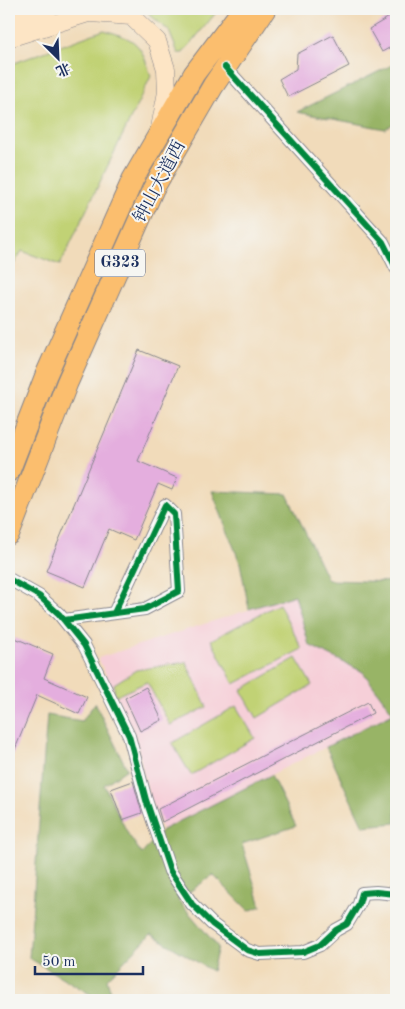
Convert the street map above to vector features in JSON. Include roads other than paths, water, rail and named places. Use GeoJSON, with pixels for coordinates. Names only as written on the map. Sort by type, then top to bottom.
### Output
{"type":"FeatureCollection","features":[{"type":"Feature","properties":{"kind":"highway","name":"钟山大道西"},"geometry":{"type":"LineString","coordinates":[[9,471],[46,375],[133,179],[194,74],[243,9]]}},
{"type":"Feature","properties":{"kind":"highway","name":"钟山大道西"},"geometry":{"type":"LineString","coordinates":[[9,534],[67,383],[153,189],[225,67],[264,9]]}},
{"type":"Feature","properties":{"kind":"main road"},"geometry":{"type":"LineString","coordinates":[[9,21],[48,9]]}},
{"type":"Feature","properties":{"kind":"main road"},"geometry":{"type":"LineString","coordinates":[[9,38],[97,11],[131,16],[156,41],[166,69],[166,92],[159,134]]}},
{"type":"Feature","properties":{"kind":"street"},"geometry":{"type":"LineString","coordinates":[[225,67],[383,242],[396,268]]}},
{"type":"Feature","properties":{"kind":"street"},"geometry":{"type":"LineString","coordinates":[[64,620],[145,609],[179,591],[174,514],[165,505],[114,613]]}},
{"type":"Feature","properties":{"kind":"street"},"geometry":{"type":"LineString","coordinates":[[9,579],[39,596],[64,620],[84,645],[129,736],[146,800],[170,871],[192,904],[212,924],[247,950],[260,954],[303,952],[320,945],[336,930],[348,924],[359,904],[362,893],[396,894]]}}]}
